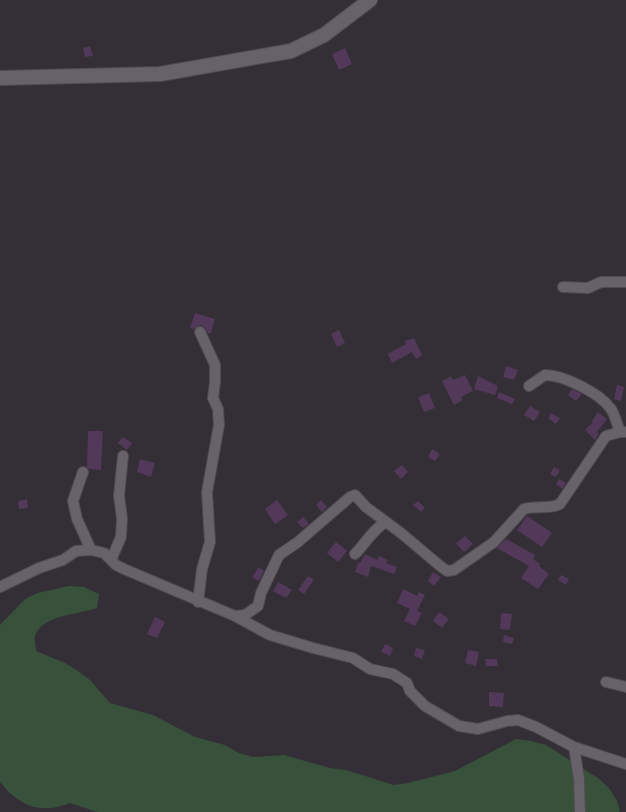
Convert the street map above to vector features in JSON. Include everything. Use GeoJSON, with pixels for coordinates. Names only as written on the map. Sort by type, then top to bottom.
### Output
{"type":"FeatureCollection","features":[{"type":"Feature","properties":{"kind":"street"},"geometry":{"type":"LineString","coordinates":[[0,78],[160,74],[290,51],[324,35],[370,0]]}},
{"type":"Feature","properties":{"kind":"street"},"geometry":{"type":"LineString","coordinates":[[563,287],[588,288],[601,282],[626,282]]}},
{"type":"Feature","properties":{"kind":"street"},"geometry":{"type":"LineString","coordinates":[[198,602],[202,569],[210,542],[207,492],[219,425],[218,409],[213,398],[216,382],[215,364],[200,332]]}},
{"type":"Feature","properties":{"kind":"street"},"geometry":{"type":"LineString","coordinates":[[234,616],[245,615],[258,606],[261,593],[279,555],[298,542],[350,497],[355,495],[438,565],[448,570],[454,570],[494,542],[524,509],[531,507],[554,507],[560,504],[606,436],[623,432],[611,410],[604,402],[590,392],[564,379],[544,375],[528,386]]}},
{"type":"Feature","properties":{"kind":"street"},"geometry":{"type":"LineString","coordinates":[[111,560],[121,537],[122,518],[119,496],[123,456]]}},
{"type":"Feature","properties":{"kind":"street"},"geometry":{"type":"LineString","coordinates":[[83,472],[73,501],[77,519],[91,550]]}},
{"type":"Feature","properties":{"kind":"street"},"geometry":{"type":"LineString","coordinates":[[355,554],[378,527],[386,522]]}},
{"type":"Feature","properties":{"kind":"street"},"geometry":{"type":"LineString","coordinates":[[0,587],[39,568],[63,560],[76,551],[91,550],[104,553],[124,569],[234,616],[270,635],[353,658],[370,669],[393,674],[407,684],[410,691],[425,706],[459,726],[478,729],[518,720],[536,727],[574,747],[626,764]]}},
{"type":"Feature","properties":{"kind":"street"},"geometry":{"type":"LineString","coordinates":[[606,682],[626,687]]}},
{"type":"Feature","properties":{"kind":"street"},"geometry":{"type":"LineString","coordinates":[[574,747],[579,779],[580,812]]}},
{"type":"Feature","properties":{"kind":"green space"},"geometry":{"type":"Polygon","coordinates":[[[69,586],[84,587],[99,594],[97,608],[62,616],[45,623],[35,636],[36,651],[65,663],[78,671],[90,680],[110,703],[153,715],[195,737],[225,745],[239,753],[253,757],[284,755],[330,768],[346,770],[394,785],[455,771],[516,739],[531,741],[546,745],[598,778],[609,788],[617,801],[620,812],[97,812],[70,803],[54,808],[32,806],[10,793],[0,782],[0,625],[25,599],[37,593],[69,586]]]}},
{"type":"Feature","properties":{"kind":"building"},"geometry":{"type":"Polygon","coordinates":[[[90,46],[93,56],[85,57],[83,48],[90,46]]]}},
{"type":"Feature","properties":{"kind":"building"},"geometry":{"type":"Polygon","coordinates":[[[345,48],[352,64],[339,70],[332,54],[345,48]]]}},
{"type":"Feature","properties":{"kind":"building"},"geometry":{"type":"Polygon","coordinates":[[[195,313],[215,319],[211,333],[208,333],[201,325],[194,329],[190,328],[195,313]]]}},
{"type":"Feature","properties":{"kind":"building"},"geometry":{"type":"Polygon","coordinates":[[[339,330],[345,343],[337,347],[331,334],[339,330]]]}},
{"type":"Feature","properties":{"kind":"building"},"geometry":{"type":"Polygon","coordinates":[[[414,338],[422,355],[416,359],[412,352],[392,363],[388,354],[406,344],[405,341],[414,338]]]}},
{"type":"Feature","properties":{"kind":"building"},"geometry":{"type":"Polygon","coordinates":[[[506,366],[518,370],[514,380],[503,377],[506,366]]]}},
{"type":"Feature","properties":{"kind":"building"},"geometry":{"type":"Polygon","coordinates":[[[465,375],[473,391],[461,397],[463,400],[454,405],[442,381],[451,376],[453,380],[465,375]]]}},
{"type":"Feature","properties":{"kind":"building"},"geometry":{"type":"Polygon","coordinates":[[[478,376],[498,386],[495,395],[474,389],[478,376]]]}},
{"type":"Feature","properties":{"kind":"building"},"geometry":{"type":"Polygon","coordinates":[[[617,385],[624,387],[621,401],[614,399],[617,385]]]}},
{"type":"Feature","properties":{"kind":"building"},"geometry":{"type":"Polygon","coordinates":[[[572,389],[582,394],[576,401],[568,395],[572,389]]]}},
{"type":"Feature","properties":{"kind":"building"},"geometry":{"type":"Polygon","coordinates":[[[499,392],[515,399],[512,404],[497,398],[499,392]]]}},
{"type":"Feature","properties":{"kind":"building"},"geometry":{"type":"Polygon","coordinates":[[[429,393],[435,408],[424,412],[418,397],[429,393]]]}},
{"type":"Feature","properties":{"kind":"building"},"geometry":{"type":"Polygon","coordinates":[[[530,406],[540,412],[534,421],[524,415],[530,406]]]}},
{"type":"Feature","properties":{"kind":"building"},"geometry":{"type":"Polygon","coordinates":[[[598,412],[607,419],[597,432],[599,434],[595,440],[585,430],[593,422],[598,412]]]}},
{"type":"Feature","properties":{"kind":"building"},"geometry":{"type":"Polygon","coordinates":[[[551,413],[560,418],[556,424],[548,418],[551,413]]]}},
{"type":"Feature","properties":{"kind":"building"},"geometry":{"type":"Polygon","coordinates":[[[88,431],[103,431],[101,470],[89,469],[87,467],[88,431]]]}},
{"type":"Feature","properties":{"kind":"building"},"geometry":{"type":"Polygon","coordinates":[[[123,437],[132,443],[127,450],[118,443],[123,437]]]}},
{"type":"Feature","properties":{"kind":"building"},"geometry":{"type":"Polygon","coordinates":[[[432,449],[440,454],[435,461],[428,457],[432,449]]]}},
{"type":"Feature","properties":{"kind":"building"},"geometry":{"type":"Polygon","coordinates":[[[140,459],[155,463],[151,477],[137,472],[140,459]]]}},
{"type":"Feature","properties":{"kind":"building"},"geometry":{"type":"Polygon","coordinates":[[[402,465],[408,472],[401,479],[394,471],[402,465]]]}},
{"type":"Feature","properties":{"kind":"building"},"geometry":{"type":"Polygon","coordinates":[[[554,467],[560,470],[556,477],[550,474],[554,467]]]}},
{"type":"Feature","properties":{"kind":"building"},"geometry":{"type":"Polygon","coordinates":[[[559,479],[566,483],[562,489],[556,484],[559,479]]]}},
{"type":"Feature","properties":{"kind":"building"},"geometry":{"type":"Polygon","coordinates":[[[27,499],[28,508],[19,509],[18,501],[27,499]]]}},
{"type":"Feature","properties":{"kind":"building"},"geometry":{"type":"Polygon","coordinates":[[[277,500],[288,515],[275,524],[265,509],[277,500]]]}},
{"type":"Feature","properties":{"kind":"building"},"geometry":{"type":"Polygon","coordinates":[[[321,500],[327,507],[322,512],[316,505],[321,500]]]}},
{"type":"Feature","properties":{"kind":"building"},"geometry":{"type":"Polygon","coordinates":[[[418,501],[425,508],[421,512],[413,505],[418,501]]]}},
{"type":"Feature","properties":{"kind":"building"},"geometry":{"type":"Polygon","coordinates":[[[527,516],[552,533],[542,547],[517,530],[527,516]]]}},
{"type":"Feature","properties":{"kind":"building"},"geometry":{"type":"Polygon","coordinates":[[[303,517],[309,524],[303,528],[297,522],[303,517]]]}},
{"type":"Feature","properties":{"kind":"building"},"geometry":{"type":"Polygon","coordinates":[[[465,536],[473,544],[464,552],[456,543],[465,536]]]}},
{"type":"Feature","properties":{"kind":"building"},"geometry":{"type":"Polygon","coordinates":[[[506,539],[535,555],[533,559],[549,574],[538,589],[521,578],[529,566],[497,548],[506,539]]]}},
{"type":"Feature","properties":{"kind":"building"},"geometry":{"type":"Polygon","coordinates":[[[336,542],[347,551],[338,562],[327,553],[336,542]]]}},
{"type":"Feature","properties":{"kind":"building"},"geometry":{"type":"Polygon","coordinates":[[[365,554],[377,560],[379,556],[388,560],[386,563],[397,567],[394,574],[371,566],[368,577],[355,572],[358,563],[360,563],[365,554]]]}},
{"type":"Feature","properties":{"kind":"building"},"geometry":{"type":"Polygon","coordinates":[[[259,567],[264,571],[259,581],[252,577],[259,567]]]}},
{"type":"Feature","properties":{"kind":"building"},"geometry":{"type":"Polygon","coordinates":[[[433,572],[441,577],[434,586],[428,581],[433,572]]]}},
{"type":"Feature","properties":{"kind":"building"},"geometry":{"type":"Polygon","coordinates":[[[561,575],[569,579],[566,585],[558,580],[561,575]]]}},
{"type":"Feature","properties":{"kind":"building"},"geometry":{"type":"Polygon","coordinates":[[[308,576],[314,580],[304,594],[298,590],[308,576]]]}},
{"type":"Feature","properties":{"kind":"building"},"geometry":{"type":"Polygon","coordinates":[[[278,582],[292,590],[286,598],[273,591],[278,582]]]}},
{"type":"Feature","properties":{"kind":"building"},"geometry":{"type":"Polygon","coordinates":[[[403,589],[417,596],[419,592],[425,595],[417,611],[422,613],[415,626],[404,621],[410,609],[397,603],[403,589]]]}},
{"type":"Feature","properties":{"kind":"building"},"geometry":{"type":"Polygon","coordinates":[[[439,612],[449,619],[442,628],[433,621],[439,612]]]}},
{"type":"Feature","properties":{"kind":"building"},"geometry":{"type":"Polygon","coordinates":[[[501,613],[512,614],[510,630],[500,629],[501,613]]]}},
{"type":"Feature","properties":{"kind":"building"},"geometry":{"type":"Polygon","coordinates":[[[155,617],[165,622],[157,638],[147,634],[155,617]]]}},
{"type":"Feature","properties":{"kind":"building"},"geometry":{"type":"Polygon","coordinates":[[[504,635],[514,638],[512,644],[503,642],[504,635]]]}},
{"type":"Feature","properties":{"kind":"building"},"geometry":{"type":"Polygon","coordinates":[[[385,644],[393,648],[390,656],[381,652],[385,644]]]}},
{"type":"Feature","properties":{"kind":"building"},"geometry":{"type":"Polygon","coordinates":[[[416,648],[425,650],[422,659],[414,656],[416,648]]]}},
{"type":"Feature","properties":{"kind":"building"},"geometry":{"type":"Polygon","coordinates":[[[468,650],[479,652],[476,666],[465,663],[468,650]]]}},
{"type":"Feature","properties":{"kind":"building"},"geometry":{"type":"Polygon","coordinates":[[[485,659],[497,659],[498,666],[486,666],[485,659]]]}},
{"type":"Feature","properties":{"kind":"building"},"geometry":{"type":"Polygon","coordinates":[[[489,692],[504,693],[503,707],[489,706],[489,692]]]}}]}
